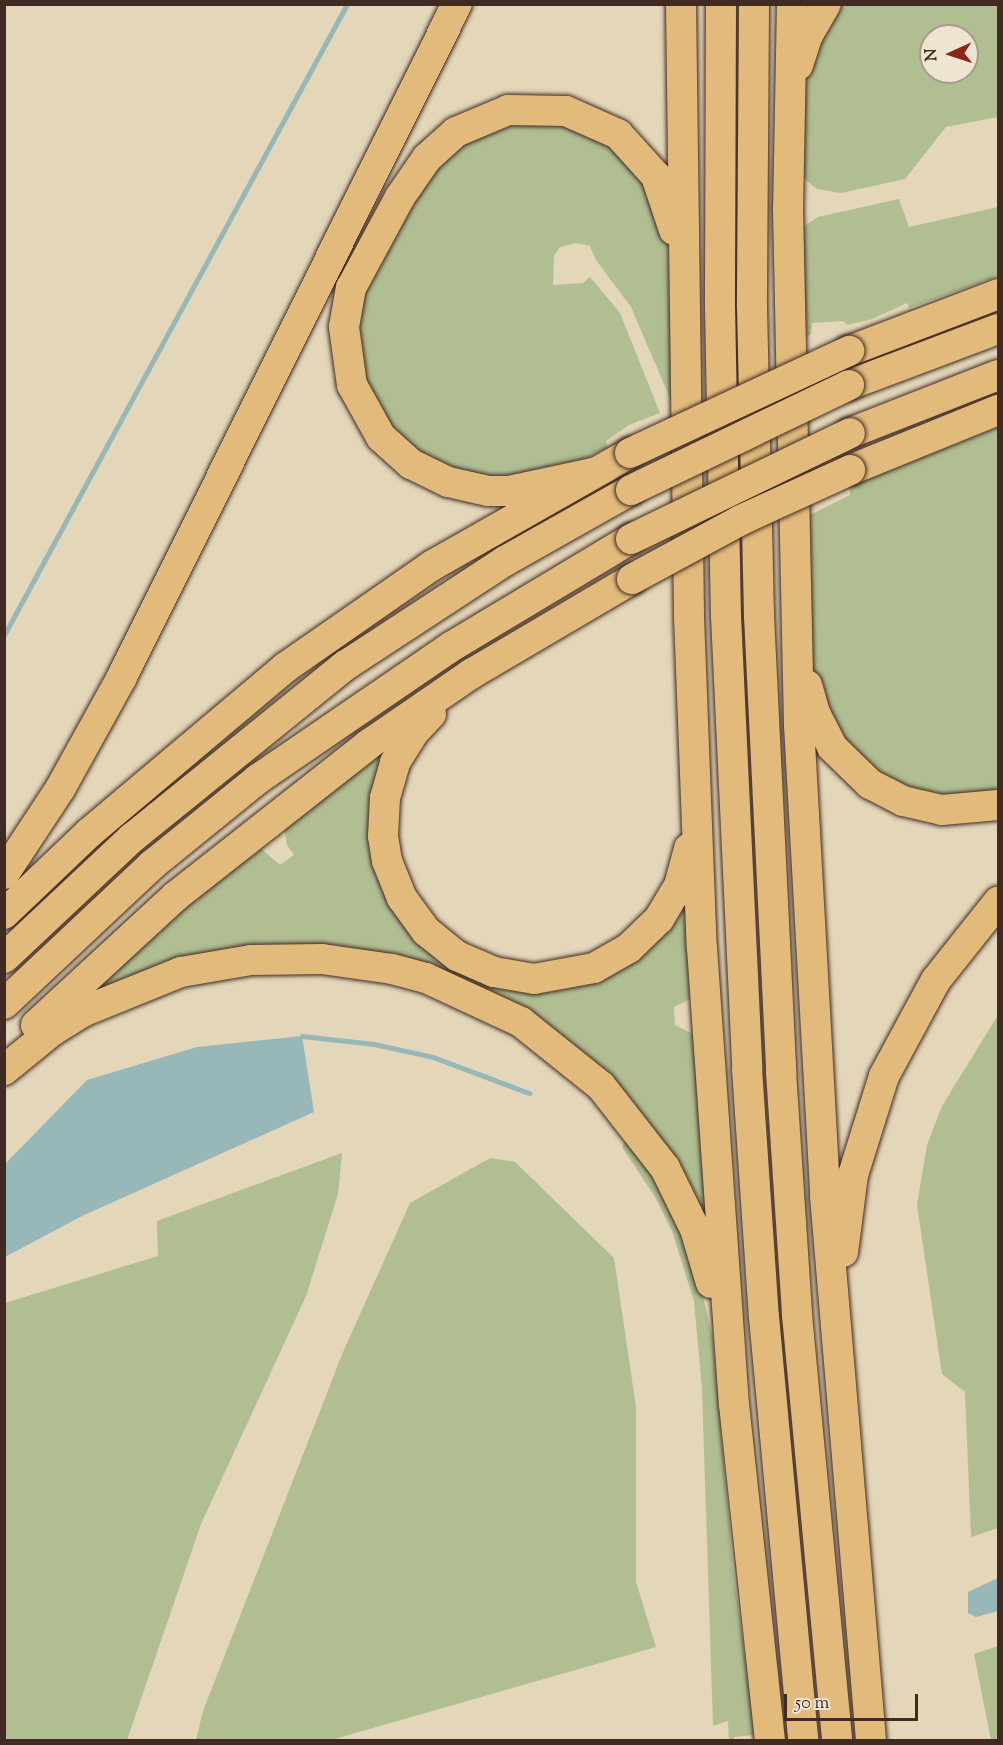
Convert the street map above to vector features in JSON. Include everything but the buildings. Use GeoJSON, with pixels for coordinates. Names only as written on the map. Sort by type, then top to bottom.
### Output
{"type":"FeatureCollection","features":[{"type":"Feature","properties":{"kind":"highway"},"geometry":{"type":"LineString","coordinates":[[4,874],[60,789],[122,677],[457,4]]}},
{"type":"Feature","properties":{"kind":"highway"},"geometry":{"type":"LineString","coordinates":[[681,4],[682,304],[695,788],[713,1149],[732,1381],[770,1740]]}},
{"type":"Feature","properties":{"kind":"highway"},"geometry":{"type":"LineString","coordinates":[[720,4],[720,294],[726,616],[746,1045],[764,1317],[803,1740]]}},
{"type":"Feature","properties":{"kind":"highway"},"geometry":{"type":"LineString","coordinates":[[754,4],[752,307],[759,616],[779,1049],[797,1315],[837,1740]]}},
{"type":"Feature","properties":{"kind":"highway"},"geometry":{"type":"LineString","coordinates":[[792,4],[789,94],[796,646],[838,1384],[871,1740]]}},
{"type":"Feature","properties":{"kind":"highway"},"geometry":{"type":"LineString","coordinates":[[789,94],[808,35],[826,4]]}},
{"type":"Feature","properties":{"kind":"highway"},"geometry":{"type":"LineString","coordinates":[[593,473],[508,491],[488,491],[438,478],[395,452],[369,420],[346,366],[346,308],[363,261],[400,197],[441,144],[490,115],[547,108],[602,124],[646,160],[670,212],[682,304]]}},
{"type":"Feature","properties":{"kind":"highway"},"geometry":{"type":"LineString","coordinates":[[4,914],[90,832],[286,667],[433,565],[630,453],[849,351],[999,294]]}},
{"type":"Feature","properties":{"kind":"highway"},"geometry":{"type":"LineString","coordinates":[[4,958],[132,838],[346,665],[505,561],[631,490],[849,385],[999,329]]}},
{"type":"Feature","properties":{"kind":"highway"},"geometry":{"type":"LineString","coordinates":[[4,1004],[152,865],[258,779],[460,641],[631,539],[850,433],[999,375]]}},
{"type":"Feature","properties":{"kind":"highway"},"geometry":{"type":"LineString","coordinates":[[4,1058],[49,1012],[211,868],[369,744],[471,674],[632,579],[741,520],[850,470],[994,413]]}},
{"type":"Feature","properties":{"kind":"highway"},"geometry":{"type":"LineString","coordinates":[[796,646],[815,714],[832,747],[855,773],[885,792],[922,807],[962,811],[999,805]]}},
{"type":"Feature","properties":{"kind":"highway"},"geometry":{"type":"LineString","coordinates":[[471,674],[404,747],[385,798],[382,836],[393,880],[413,915],[441,945],[475,965],[514,977],[555,978],[594,968],[629,948],[659,919],[679,886],[689,847],[695,788]]}},
{"type":"Feature","properties":{"kind":"highway"},"geometry":{"type":"LineString","coordinates":[[838,1384],[847,1208],[872,1109],[898,1046],[921,1004],[958,949],[999,902]]}},
{"type":"Feature","properties":{"kind":"highway"},"geometry":{"type":"LineString","coordinates":[[4,1070],[52,1031],[114,996],[181,972],[215,965],[286,958],[345,962],[392,969],[459,991],[550,1042],[602,1086],[645,1139],[665,1168],[695,1229],[714,1294],[732,1381]]}},
{"type":"Feature","properties":{"kind":"green space"},"geometry":{"type":"Polygon","coordinates":[[[836,5],[998,5],[998,117],[946,127],[905,179],[841,193],[817,189],[801,176],[802,90],[811,48],[836,5]]]}},
{"type":"Feature","properties":{"kind":"green space"},"geometry":{"type":"Polygon","coordinates":[[[512,121],[577,125],[632,159],[668,238],[673,405],[631,307],[596,260],[590,246],[576,243],[560,247],[554,256],[553,285],[583,283],[590,277],[620,313],[660,413],[629,425],[606,441],[608,448],[556,472],[532,478],[461,476],[403,444],[368,397],[356,349],[360,297],[416,192],[453,149],[512,121]]]}},
{"type":"Feature","properties":{"kind":"green space"},"geometry":{"type":"Polygon","coordinates":[[[899,199],[909,227],[998,207],[998,276],[909,308],[907,303],[872,319],[848,325],[843,321],[812,323],[811,334],[802,341],[801,228],[818,217],[899,199]]]}},
{"type":"Feature","properties":{"kind":"green space"},"geometry":{"type":"Polygon","coordinates":[[[998,427],[998,790],[936,797],[908,790],[884,778],[849,749],[814,682],[806,517],[850,495],[850,483],[998,427]]]}},
{"type":"Feature","properties":{"kind":"green space"},"geometry":{"type":"Polygon","coordinates":[[[399,731],[387,752],[404,918],[550,988],[688,888],[697,996],[674,1007],[675,1025],[703,1039],[718,1260],[600,1073],[357,953],[83,1001],[78,992],[259,847],[280,865],[294,855],[287,845],[284,828],[399,731]]]}},
{"type":"Feature","properties":{"kind":"green space"},"geometry":{"type":"Polygon","coordinates":[[[998,1015],[998,1528],[971,1537],[965,1392],[942,1374],[917,1205],[927,1145],[942,1106],[998,1015]]]}},
{"type":"Feature","properties":{"kind":"green space"},"geometry":{"type":"Polygon","coordinates":[[[629,1132],[693,1253],[713,1340],[733,1570],[755,1735],[734,1737],[734,1740],[729,1740],[728,1721],[713,1726],[702,1389],[694,1301],[672,1231],[655,1197],[622,1147],[629,1132]]]}},
{"type":"Feature","properties":{"kind":"green space"},"geometry":{"type":"Polygon","coordinates":[[[342,1153],[338,1194],[306,1296],[201,1524],[127,1740],[5,1740],[5,1303],[158,1256],[157,1221],[342,1153]]]}},
{"type":"Feature","properties":{"kind":"green space"},"geometry":{"type":"Polygon","coordinates":[[[490,1158],[515,1162],[614,1258],[636,1407],[636,1582],[656,1647],[331,1740],[196,1740],[203,1711],[343,1352],[410,1203],[490,1158]]]}},
{"type":"Feature","properties":{"kind":"green space"},"geometry":{"type":"Polygon","coordinates":[[[998,1646],[998,1740],[991,1740],[974,1654],[998,1646]]]}},
{"type":"Feature","properties":{"kind":"water"},"geometry":{"type":"Polygon","coordinates":[[[302,1036],[314,1112],[82,1216],[5,1257],[5,1164],[87,1080],[197,1047],[302,1036]]]}},
{"type":"Feature","properties":{"kind":"water"},"geometry":{"type":"Polygon","coordinates":[[[998,1578],[998,1611],[976,1617],[968,1613],[968,1592],[998,1578]]]}},
{"type":"Feature","properties":{"kind":"waterway"},"geometry":{"type":"LineString","coordinates":[[4,635],[347,4]]}},
{"type":"Feature","properties":{"kind":"waterway"},"geometry":{"type":"LineString","coordinates":[[302,1036],[374,1044],[433,1057],[529,1093]]}}]}
